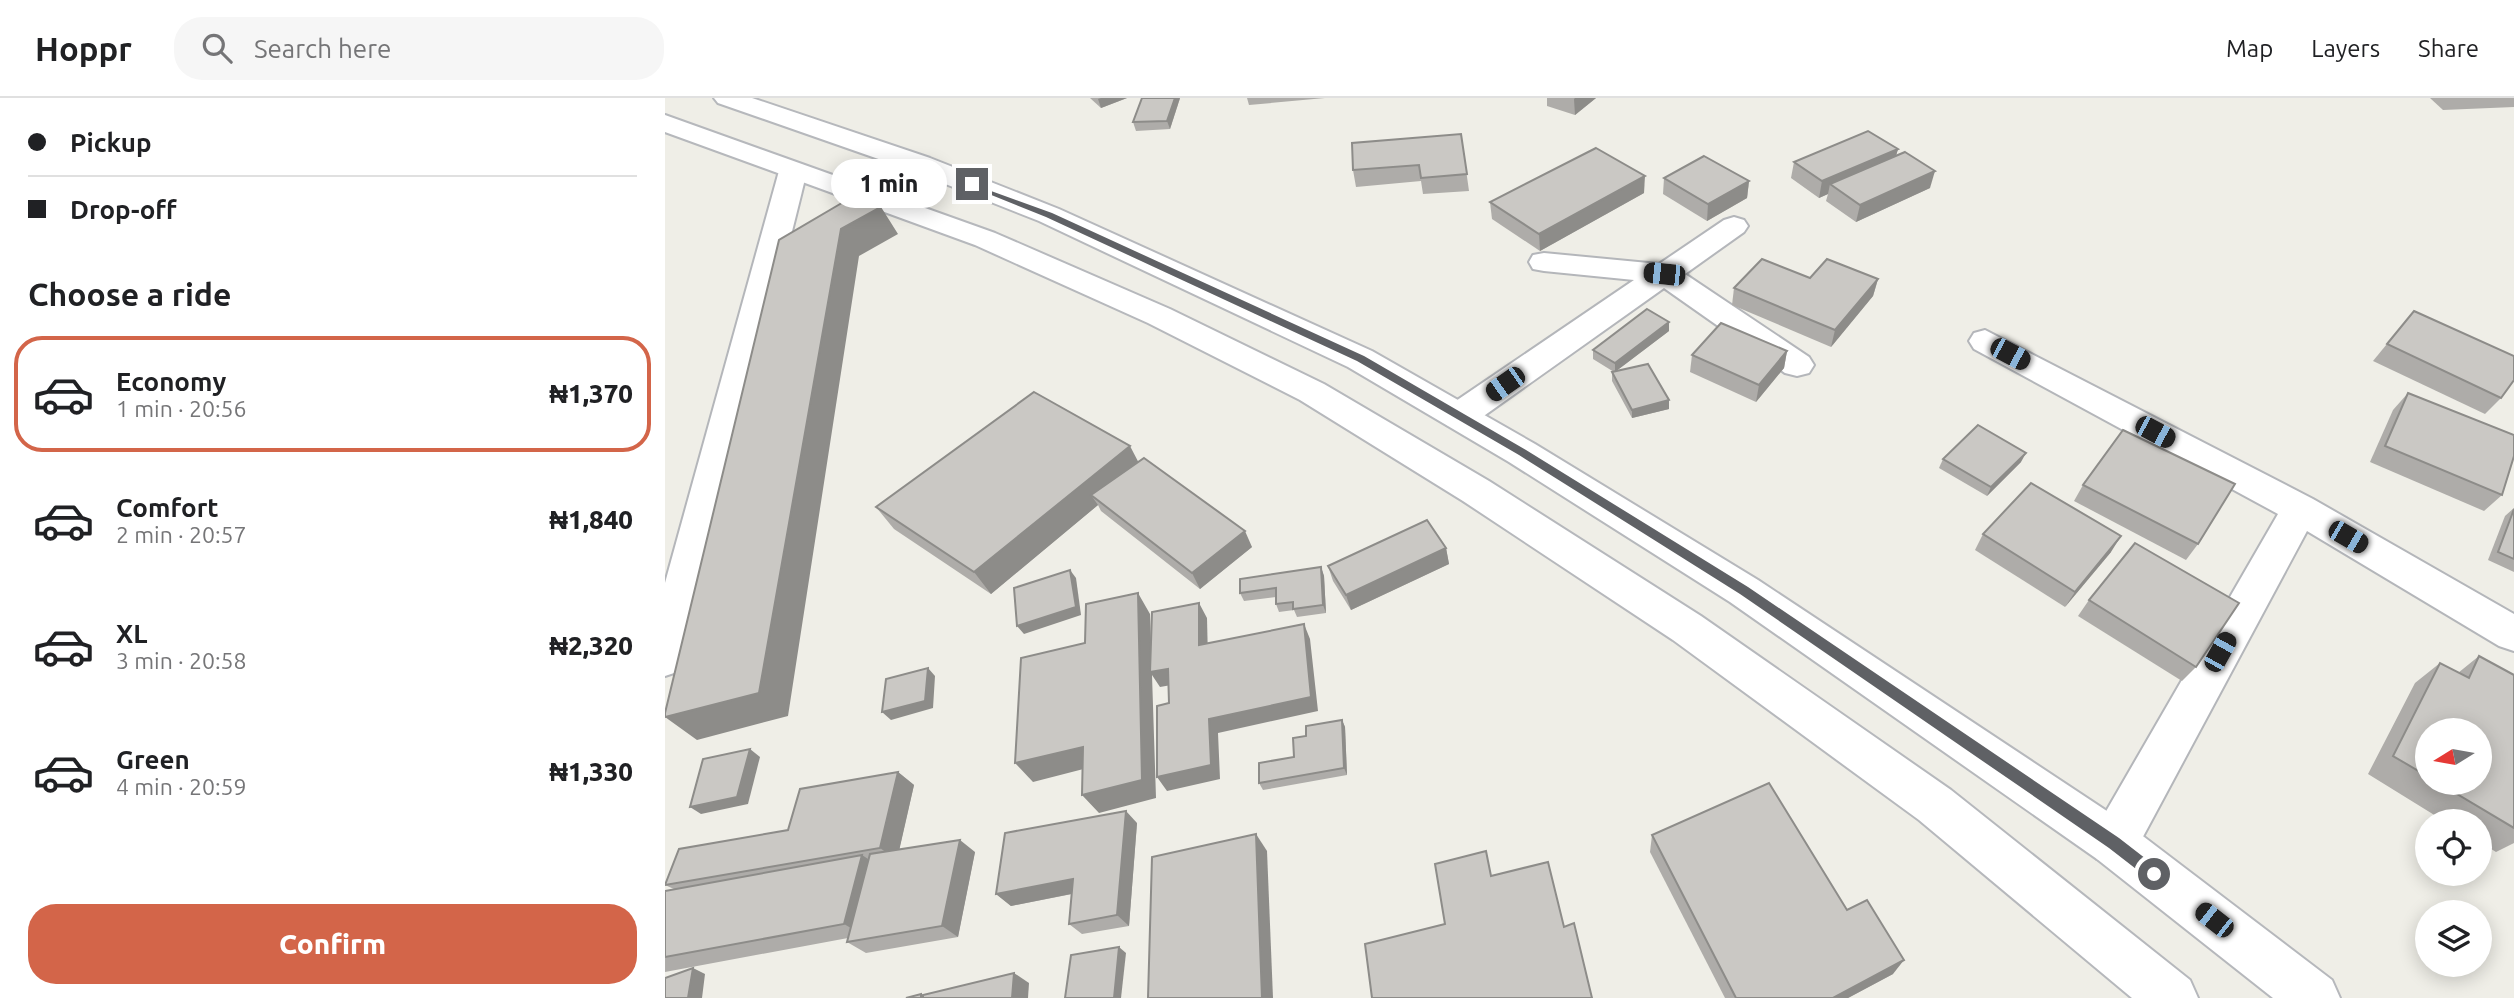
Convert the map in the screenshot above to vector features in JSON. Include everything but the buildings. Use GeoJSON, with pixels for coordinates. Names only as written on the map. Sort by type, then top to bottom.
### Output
{"type":"FeatureCollection","features":[{"type":"Feature","properties":{"kind":"main road"},"geometry":{"type":"LineString","coordinates":[[727,98],[920,164],[1049,215],[1360,359],[1459,416],[1744,591],[2114,843],[2313,998]]}},
{"type":"Feature","properties":{"kind":"main road"},"geometry":{"type":"LineString","coordinates":[[665,123],[985,239],[1159,316],[1313,392],[1476,491],[1687,628],[1935,805],[2172,998]]}},
{"type":"Feature","properties":{"kind":"main road"},"geometry":{"type":"LineString","coordinates":[[665,658],[793,171]]}},
{"type":"Feature","properties":{"kind":"main road"},"geometry":{"type":"LineString","coordinates":[[1459,416],[1734,226]]}},
{"type":"Feature","properties":{"kind":"main road"},"geometry":{"type":"LineString","coordinates":[[1544,262],[1664,274],[1797,365]]}},
{"type":"Feature","properties":{"kind":"main road"},"geometry":{"type":"LineString","coordinates":[[1986,341],[2300,509],[2514,634]]}},
{"type":"Feature","properties":{"kind":"main road"},"geometry":{"type":"LineString","coordinates":[[2114,843],[2300,509]]}},
{"type":"Feature","properties":{"kind":"route"},"geometry":{"type":"LineString","coordinates":[[972,184],[1049,215],[1360,359],[1523,453],[1744,591],[2114,843],[2154,874]]}}]}
